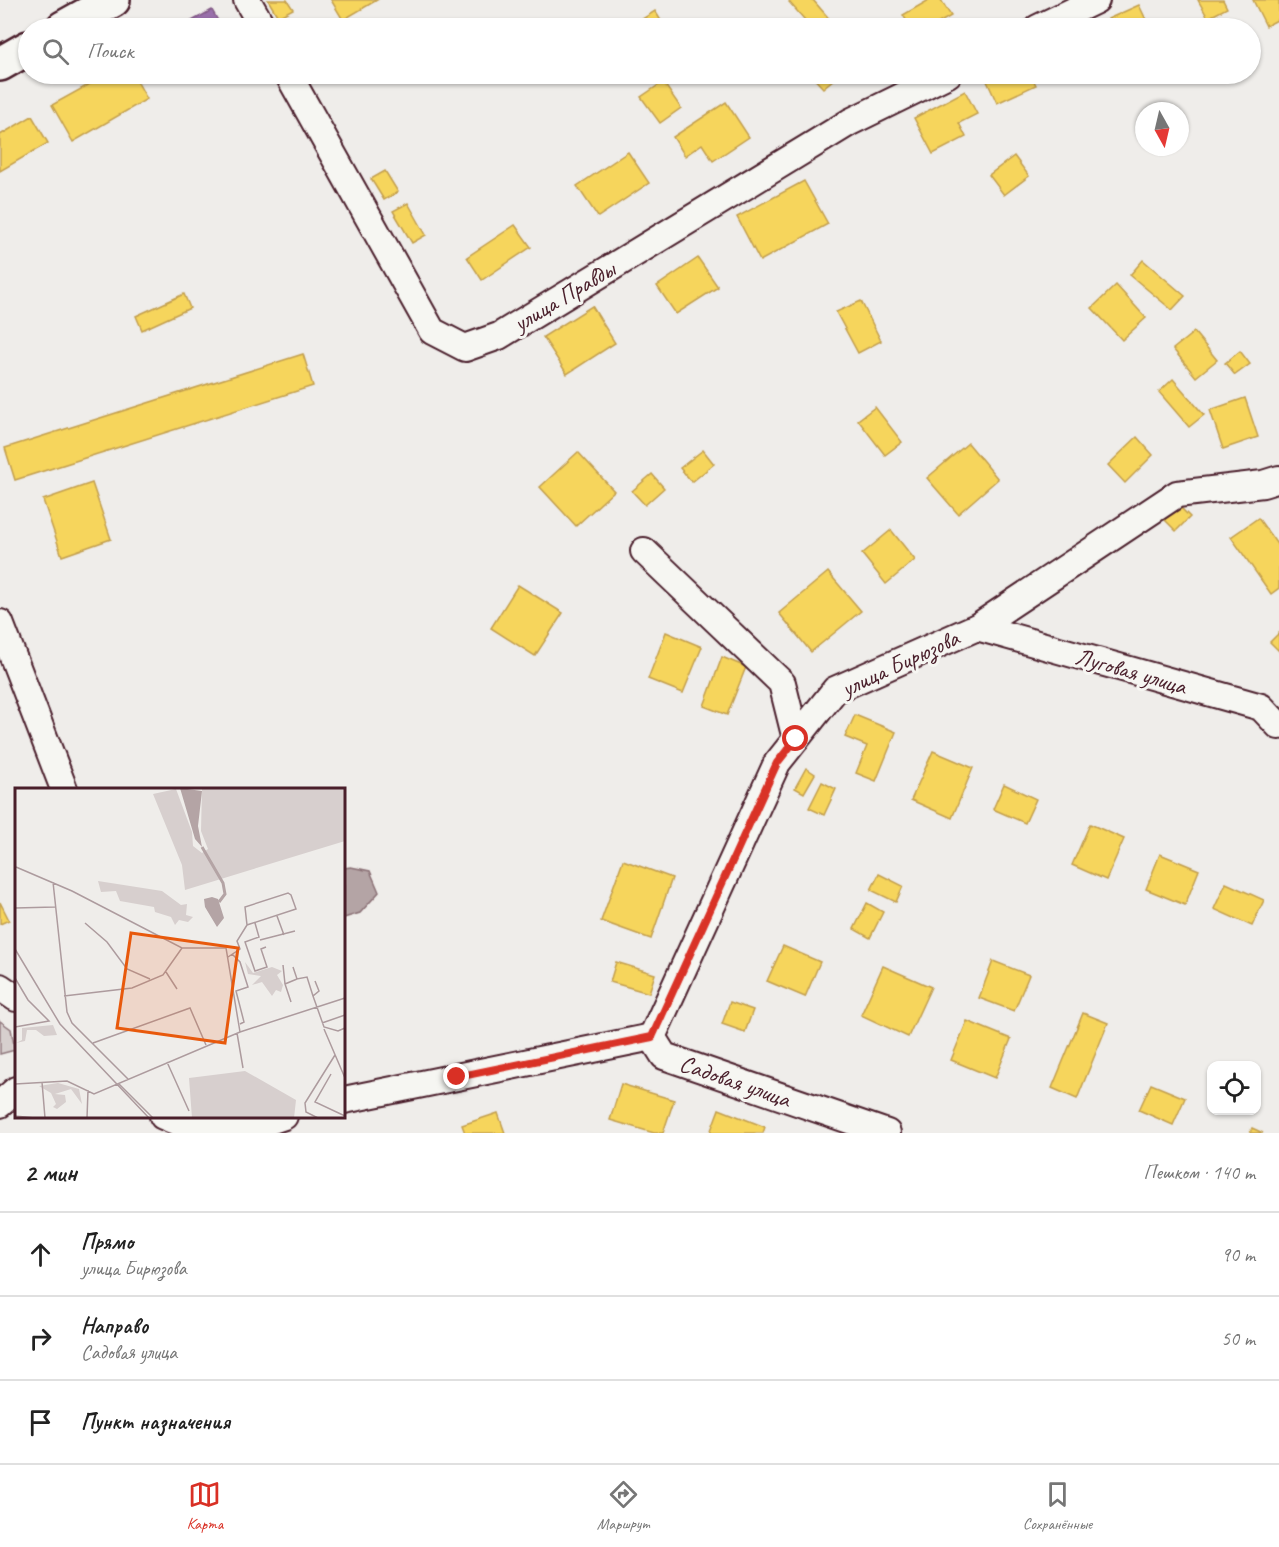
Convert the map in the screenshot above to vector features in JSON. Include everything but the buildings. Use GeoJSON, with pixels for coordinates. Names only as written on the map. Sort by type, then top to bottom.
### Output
{"type":"FeatureCollection","features":[{"type":"Feature","properties":{"kind":"main road"},"geometry":{"type":"LineString","coordinates":[[81,18],[113,0]]}},
{"type":"Feature","properties":{"kind":"main road"},"geometry":{"type":"LineString","coordinates":[[0,64],[18,54]]}},
{"type":"Feature","properties":{"kind":"street"},"geometry":{"type":"LineString","coordinates":[[247,0],[257,18]]}},
{"type":"Feature","properties":{"kind":"street"},"geometry":{"type":"LineString","coordinates":[[1059,18],[1096,0]]}},
{"type":"Feature","properties":{"kind":"street","name":"улица Правды"},"geometry":{"type":"LineString","coordinates":[[294,84],[432,331],[465,348],[499,336],[850,122],[928,84]]}},
{"type":"Feature","properties":{"kind":"street","name":"улица Бирюзова"},"geometry":{"type":"LineString","coordinates":[[652,1037],[777,763],[835,690],[977,627],[1177,494],[1263,484],[1279,479]]}},
{"type":"Feature","properties":{"kind":"street"},"geometry":{"type":"LineString","coordinates":[[644,551],[782,683],[796,739]]}},
{"type":"Feature","properties":{"kind":"street"},"geometry":{"type":"LineString","coordinates":[[0,623],[64,788]]}},
{"type":"Feature","properties":{"kind":"street","name":"Луговая улица"},"geometry":{"type":"LineString","coordinates":[[977,627],[1261,707],[1279,726]]}},
{"type":"Feature","properties":{"kind":"street"},"geometry":{"type":"LineString","coordinates":[[0,987],[15,997]]}},
{"type":"Feature","properties":{"kind":"street","name":"Садовая улица"},"geometry":{"type":"LineString","coordinates":[[345,1100],[652,1037],[664,1056],[887,1133]]}},
{"type":"Feature","properties":{"kind":"street"},"geometry":{"type":"LineString","coordinates":[[0,1104],[15,1091]]}},
{"type":"Feature","properties":{"kind":"street"},"geometry":{"type":"LineString","coordinates":[[168,1118],[192,1128],[246,1129],[278,1118]]}},
{"type":"Feature","properties":{"kind":"shaded area"},"geometry":{"type":"Polygon","coordinates":[[[345,868],[370,871],[379,892],[360,913],[345,918],[345,868]]]}},
{"type":"Feature","properties":{"kind":"shaded area"},"geometry":{"type":"Polygon","coordinates":[[[0,1021],[11,1029],[15,1050],[0,1054],[0,1021]]]}},
{"type":"Feature","properties":{"kind":"route"},"geometry":{"type":"LineString","coordinates":[[457,1077],[652,1037],[777,763],[796,739]]}}]}
